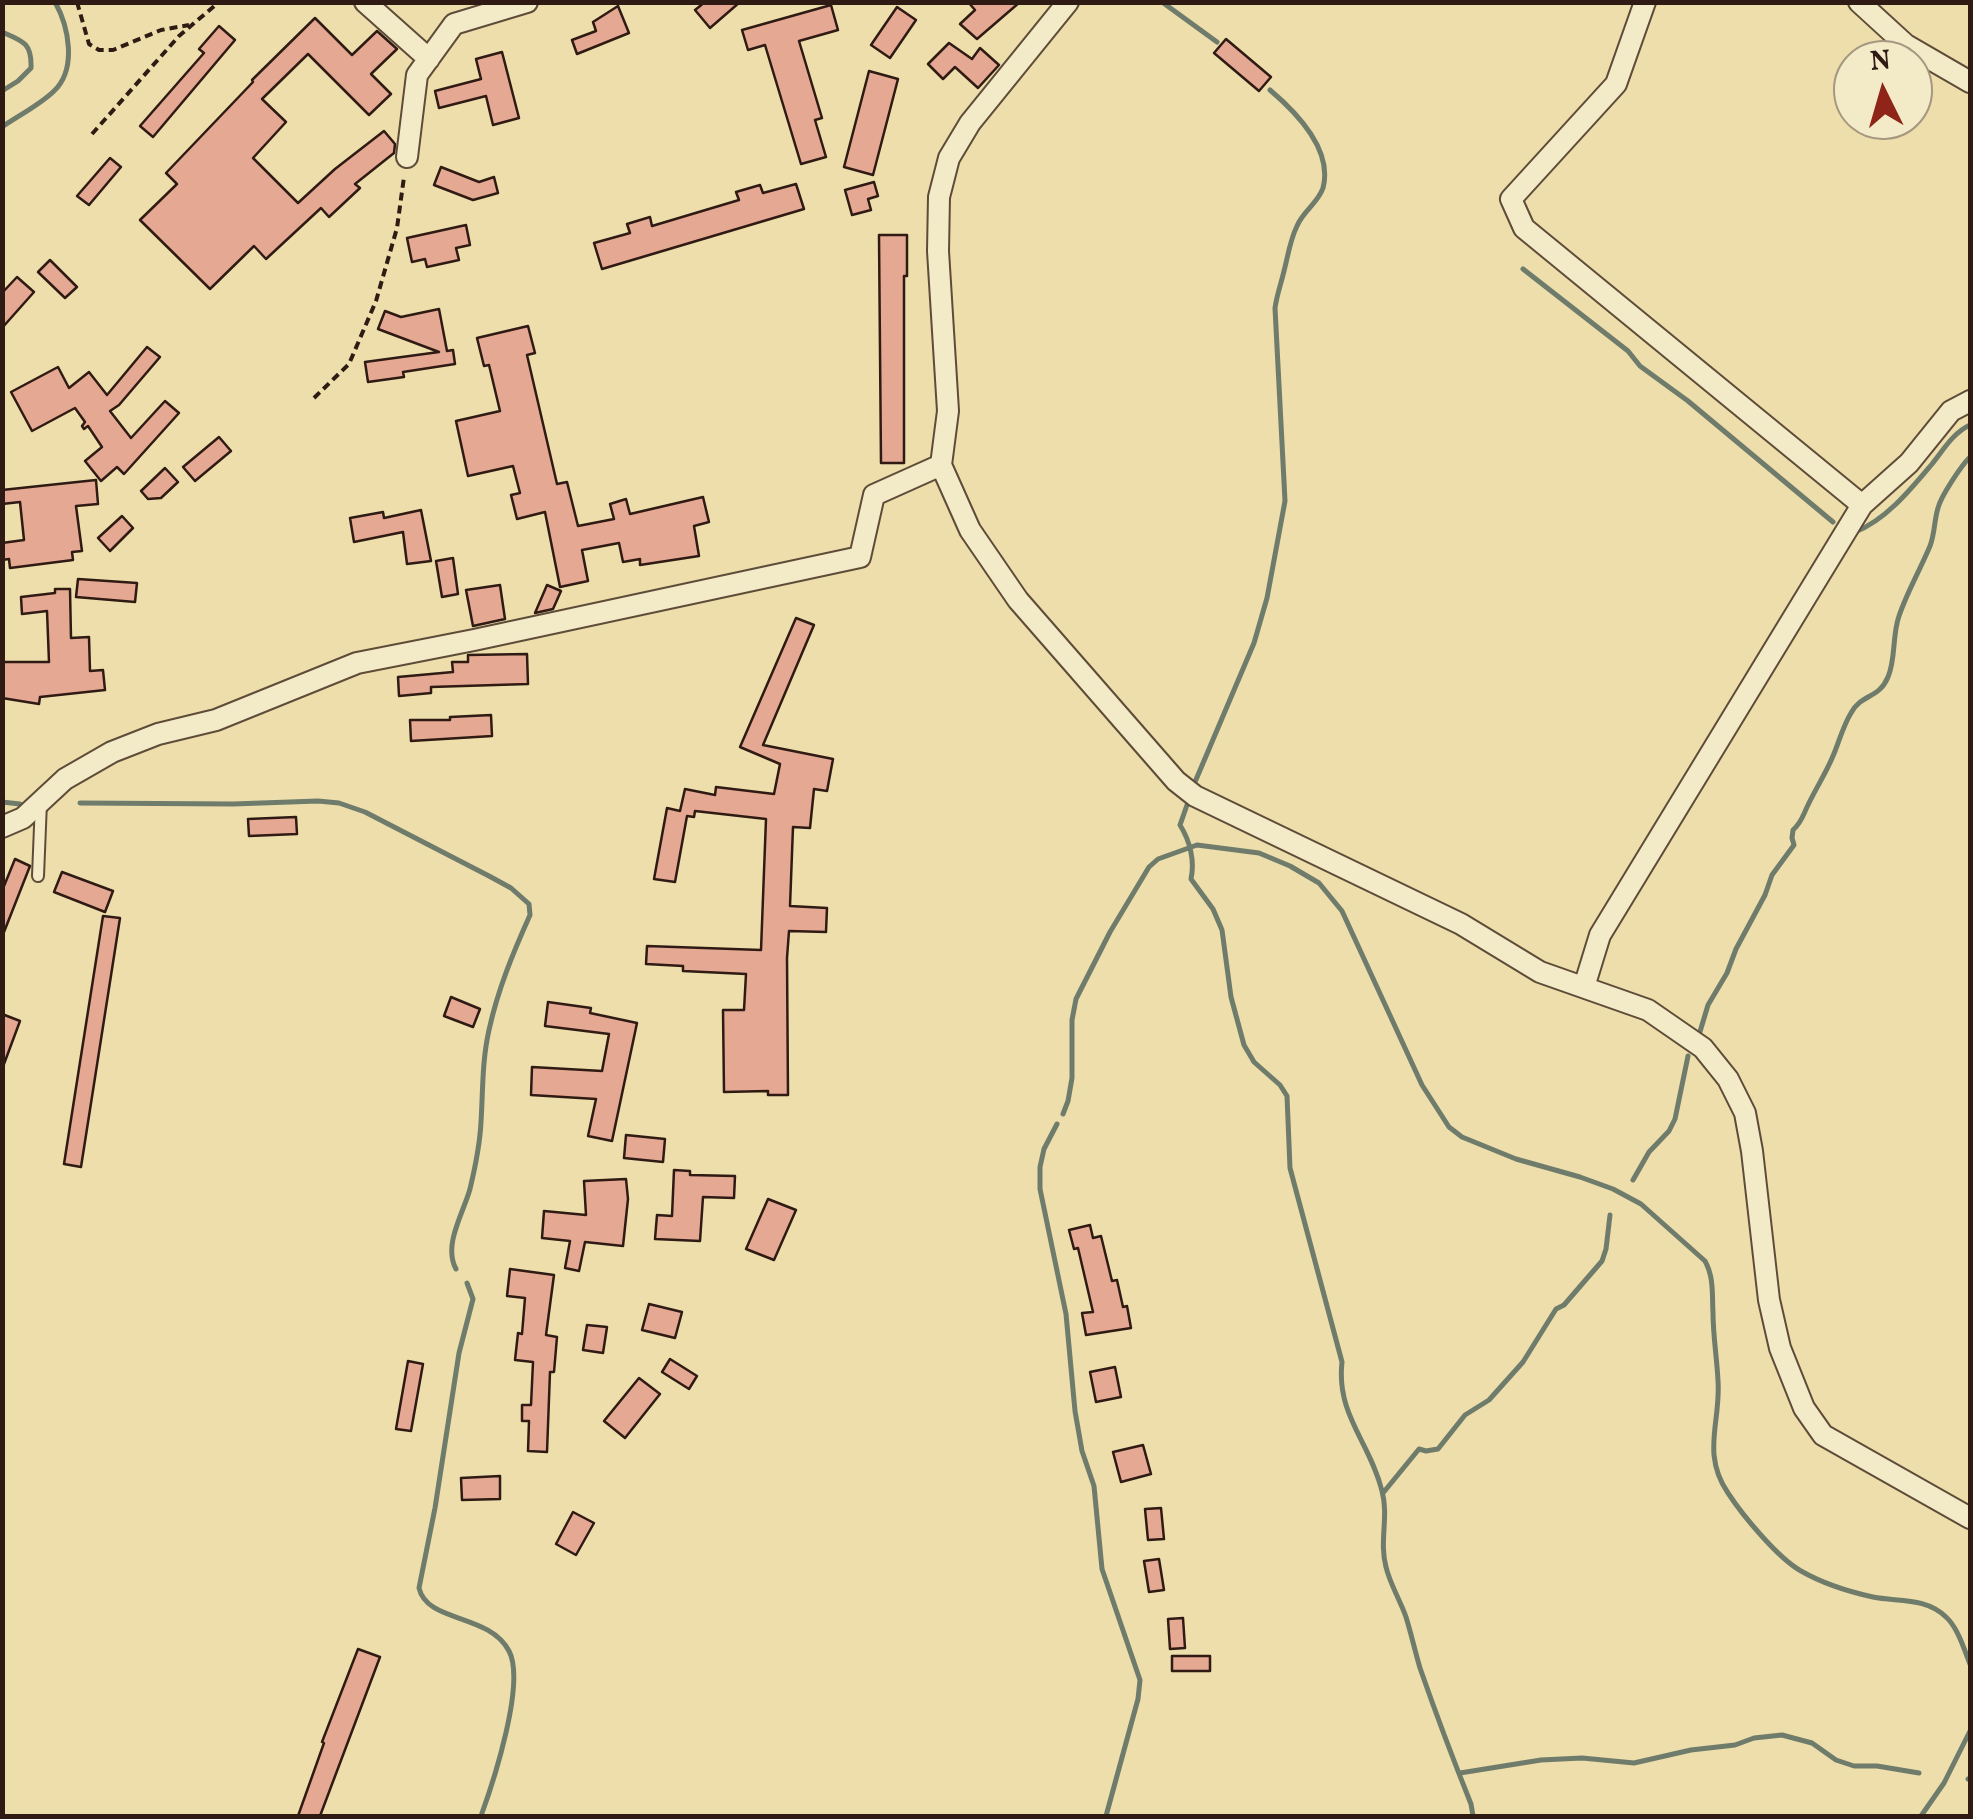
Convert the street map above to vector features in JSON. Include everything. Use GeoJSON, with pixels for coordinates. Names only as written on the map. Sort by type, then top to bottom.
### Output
{"type":"FeatureCollection","features":[{"type":"Feature","properties":{"kind":"street"},"geometry":{"type":"LineString","coordinates":[[365,2],[429,58]]}},
{"type":"Feature","properties":{"kind":"street"},"geometry":{"type":"LineString","coordinates":[[407,157],[417,75],[454,24],[460,2]]}},
{"type":"Feature","properties":{"kind":"street"},"geometry":{"type":"LineString","coordinates":[[454,24],[527,2]]}},
{"type":"Feature","properties":{"kind":"street"},"geometry":{"type":"LineString","coordinates":[[1068,2],[970,123],[949,158],[939,197],[938,251],[948,411],[941,465],[970,530],[1018,600],[1176,781],[1195,796],[1461,924],[1540,972],[1648,1010],[1703,1048],[1728,1079],[1745,1113],[1769,1300],[1780,1348],[1804,1408],[1824,1435],[1970,1518]]}},
{"type":"Feature","properties":{"kind":"street"},"geometry":{"type":"LineString","coordinates":[[1645,2],[1616,84],[1511,199],[1524,228],[1862,505]]}},
{"type":"Feature","properties":{"kind":"street"},"geometry":{"type":"LineString","coordinates":[[1859,2],[1906,45],[1970,82]]}},
{"type":"Feature","properties":{"kind":"street"},"geometry":{"type":"LineString","coordinates":[[1584,988],[1600,935],[1862,505],[1909,463],[1950,412],[1970,401]]}},
{"type":"Feature","properties":{"kind":"street"},"geometry":{"type":"LineString","coordinates":[[2,827],[23,818],[65,779],[112,752],[158,734],[216,720],[358,663],[860,557],[874,495],[941,465]]}},
{"type":"Feature","properties":{"kind":"lane"},"geometry":{"type":"LineString","coordinates":[[38,876],[41,801]]}},
{"type":"Feature","properties":{"kind":"path"},"geometry":{"type":"LineString","coordinates":[[77,2],[89,44],[98,50],[113,50],[161,30],[194,24]]}},
{"type":"Feature","properties":{"kind":"path"},"geometry":{"type":"LineString","coordinates":[[92,134],[179,36],[219,2]]}},
{"type":"Feature","properties":{"kind":"path"},"geometry":{"type":"LineString","coordinates":[[314,398],[349,364],[376,300],[397,228],[407,157]]}},
{"type":"Feature","properties":{"kind":"building"},"geometry":{"type":"Polygon","coordinates":[[[705,2],[740,2],[710,28],[695,10],[705,2]]]}},
{"type":"Feature","properties":{"kind":"building"},"geometry":{"type":"Polygon","coordinates":[[[968,2],[1020,2],[977,39],[960,24],[975,10],[968,2]]]}},
{"type":"Feature","properties":{"kind":"building"},"geometry":{"type":"Polygon","coordinates":[[[831,5],[838,30],[799,41],[822,118],[815,120],[826,157],[801,164],[765,45],[748,50],[742,30],[831,5]]]}},
{"type":"Feature","properties":{"kind":"building"},"geometry":{"type":"Polygon","coordinates":[[[618,6],[629,33],[577,54],[572,40],[596,31],[593,22],[618,6]]]}},
{"type":"Feature","properties":{"kind":"building"},"geometry":{"type":"Polygon","coordinates":[[[897,7],[916,20],[890,58],[871,45],[897,7]]]}},
{"type":"Feature","properties":{"kind":"building"},"geometry":{"type":"Polygon","coordinates":[[[315,18],[352,55],[377,31],[397,49],[371,74],[391,94],[369,115],[308,54],[262,99],[286,122],[253,158],[298,203],[384,131],[395,144],[394,153],[355,184],[360,188],[329,217],[321,208],[266,259],[254,246],[210,289],[140,220],[177,184],[166,173],[315,18]]]}},
{"type":"Feature","properties":{"kind":"building"},"geometry":{"type":"Polygon","coordinates":[[[219,26],[235,40],[153,137],[140,126],[204,53],[199,49],[219,26]]]}},
{"type":"Feature","properties":{"kind":"building"},"geometry":{"type":"Polygon","coordinates":[[[1226,39],[1271,77],[1259,91],[1214,53],[1226,39]]]}},
{"type":"Feature","properties":{"kind":"building"},"geometry":{"type":"Polygon","coordinates":[[[949,43],[972,59],[980,48],[999,65],[978,88],[955,67],[943,79],[928,64],[949,43]]]}},
{"type":"Feature","properties":{"kind":"building"},"geometry":{"type":"Polygon","coordinates":[[[502,52],[519,118],[493,125],[486,96],[439,108],[435,91],[481,79],[476,59],[502,52]]]}},
{"type":"Feature","properties":{"kind":"building"},"geometry":{"type":"Polygon","coordinates":[[[869,71],[898,79],[873,175],[844,167],[869,71]]]}},
{"type":"Feature","properties":{"kind":"building"},"geometry":{"type":"Polygon","coordinates":[[[110,158],[121,167],[89,205],[77,196],[110,158]]]}},
{"type":"Feature","properties":{"kind":"building"},"geometry":{"type":"Polygon","coordinates":[[[441,167],[479,182],[494,177],[498,193],[473,200],[434,185],[441,167]]]}},
{"type":"Feature","properties":{"kind":"building"},"geometry":{"type":"Polygon","coordinates":[[[874,182],[878,196],[868,199],[871,210],[852,215],[845,190],[874,182]]]}},
{"type":"Feature","properties":{"kind":"building"},"geometry":{"type":"Polygon","coordinates":[[[796,184],[804,209],[602,269],[594,243],[630,233],[627,224],[650,217],[652,226],[739,200],[736,192],[760,185],[763,193],[796,184]]]}},
{"type":"Feature","properties":{"kind":"building"},"geometry":{"type":"Polygon","coordinates":[[[466,225],[470,245],[456,248],[459,260],[427,267],[425,259],[412,262],[407,238],[466,225]]]}},
{"type":"Feature","properties":{"kind":"building"},"geometry":{"type":"Polygon","coordinates":[[[879,235],[907,235],[904,463],[881,463],[879,235]]]}},
{"type":"Feature","properties":{"kind":"building"},"geometry":{"type":"Polygon","coordinates":[[[50,260],[77,287],[65,298],[38,272],[50,260]]]}},
{"type":"Feature","properties":{"kind":"building"},"geometry":{"type":"Polygon","coordinates":[[[17,277],[34,292],[2,328],[2,293],[17,277]]]}},
{"type":"Feature","properties":{"kind":"building"},"geometry":{"type":"Polygon","coordinates":[[[439,309],[447,351],[453,350],[455,364],[368,382],[365,362],[439,352],[378,329],[385,311],[401,317],[439,309]]]}},
{"type":"Feature","properties":{"kind":"building"},"geometry":{"type":"Polygon","coordinates":[[[528,326],[535,353],[527,355],[557,484],[567,482],[578,526],[614,519],[610,504],[626,499],[630,514],[703,497],[709,522],[694,526],[699,556],[640,565],[640,559],[623,562],[619,543],[582,550],[588,581],[560,587],[545,512],[517,519],[511,495],[520,493],[513,466],[468,476],[456,421],[500,411],[489,365],[484,366],[477,338],[528,326]]]}},
{"type":"Feature","properties":{"kind":"building"},"geometry":{"type":"Polygon","coordinates":[[[147,347],[160,357],[110,411],[131,438],[165,401],[179,413],[124,474],[117,467],[101,481],[85,461],[102,447],[88,426],[84,429],[85,422],[75,408],[32,431],[11,392],[58,367],[69,388],[89,372],[107,395],[147,347]]]}},
{"type":"Feature","properties":{"kind":"building"},"geometry":{"type":"Polygon","coordinates":[[[219,437],[231,451],[195,481],[183,467],[219,437]]]}},
{"type":"Feature","properties":{"kind":"building"},"geometry":{"type":"Polygon","coordinates":[[[165,468],[178,482],[161,498],[148,499],[141,491],[165,468]]]}},
{"type":"Feature","properties":{"kind":"building"},"geometry":{"type":"Polygon","coordinates":[[[96,480],[98,504],[76,506],[82,551],[72,552],[73,560],[10,568],[9,559],[2,560],[2,543],[24,540],[20,502],[2,504],[2,490],[96,480]]]}},
{"type":"Feature","properties":{"kind":"building"},"geometry":{"type":"Polygon","coordinates":[[[421,510],[431,561],[407,564],[403,532],[354,542],[350,518],[383,512],[384,518],[421,510]]]}},
{"type":"Feature","properties":{"kind":"building"},"geometry":{"type":"Polygon","coordinates":[[[122,516],[133,528],[110,551],[98,538],[122,516]]]}},
{"type":"Feature","properties":{"kind":"building"},"geometry":{"type":"Polygon","coordinates":[[[453,558],[458,594],[442,597],[436,561],[453,558]]]}},
{"type":"Feature","properties":{"kind":"building"},"geometry":{"type":"Polygon","coordinates":[[[78,579],[137,583],[135,602],[76,597],[78,579]]]}},
{"type":"Feature","properties":{"kind":"building"},"geometry":{"type":"Polygon","coordinates":[[[500,585],[505,619],[473,626],[466,590],[500,585]]]}},
{"type":"Feature","properties":{"kind":"building"},"geometry":{"type":"Polygon","coordinates":[[[547,585],[561,591],[553,609],[535,613],[547,585]]]}},
{"type":"Feature","properties":{"kind":"building"},"geometry":{"type":"Polygon","coordinates":[[[55,589],[70,589],[71,638],[89,637],[90,671],[103,670],[105,690],[40,697],[39,704],[2,698],[3,662],[49,662],[47,611],[22,614],[21,597],[55,593],[55,589]]]}},
{"type":"Feature","properties":{"kind":"building"},"geometry":{"type":"Polygon","coordinates":[[[796,618],[814,625],[763,745],[833,759],[827,791],[814,789],[810,828],[793,827],[790,906],[827,908],[826,932],[789,931],[788,1095],[768,1095],[768,1091],[724,1092],[723,1010],[744,1010],[746,974],[683,971],[683,966],[646,964],[647,946],[761,950],[766,819],[695,811],[694,817],[687,816],[675,882],[654,879],[667,808],[680,811],[685,789],[715,795],[716,787],[774,794],[780,764],[740,747],[796,618]]]}},
{"type":"Feature","properties":{"kind":"building"},"geometry":{"type":"Polygon","coordinates":[[[527,654],[528,684],[431,687],[431,693],[399,696],[398,677],[453,672],[452,662],[468,662],[468,655],[527,654]]]}},
{"type":"Feature","properties":{"kind":"building"},"geometry":{"type":"Polygon","coordinates":[[[491,715],[492,736],[411,741],[410,720],[491,715]]]}},
{"type":"Feature","properties":{"kind":"building"},"geometry":{"type":"Polygon","coordinates":[[[296,817],[297,834],[249,836],[248,819],[296,817]]]}},
{"type":"Feature","properties":{"kind":"building"},"geometry":{"type":"Polygon","coordinates":[[[15,859],[30,866],[4,932],[2,891],[15,859]]]}},
{"type":"Feature","properties":{"kind":"building"},"geometry":{"type":"Polygon","coordinates":[[[62,872],[113,891],[105,912],[54,892],[62,872]]]}},
{"type":"Feature","properties":{"kind":"building"},"geometry":{"type":"Polygon","coordinates":[[[103,916],[120,918],[81,1167],[64,1164],[103,916]]]}},
{"type":"Feature","properties":{"kind":"building"},"geometry":{"type":"Polygon","coordinates":[[[451,997],[480,1009],[473,1027],[444,1016],[451,997]]]}},
{"type":"Feature","properties":{"kind":"building"},"geometry":{"type":"Polygon","coordinates":[[[548,1002],[591,1008],[590,1013],[637,1023],[612,1141],[588,1136],[596,1099],[531,1095],[532,1067],[602,1071],[609,1034],[545,1026],[548,1002]]]}},
{"type":"Feature","properties":{"kind":"building"},"geometry":{"type":"Polygon","coordinates":[[[2,1014],[20,1021],[4,1064],[2,1063],[2,1014]]]}},
{"type":"Feature","properties":{"kind":"building"},"geometry":{"type":"Polygon","coordinates":[[[626,1135],[665,1139],[663,1162],[624,1158],[626,1135]]]}},
{"type":"Feature","properties":{"kind":"building"},"geometry":{"type":"Polygon","coordinates":[[[674,1170],[690,1171],[690,1175],[735,1176],[734,1198],[703,1197],[700,1241],[655,1239],[657,1215],[672,1216],[674,1170]]]}},
{"type":"Feature","properties":{"kind":"building"},"geometry":{"type":"Polygon","coordinates":[[[626,1179],[623,1246],[585,1242],[579,1271],[565,1268],[570,1241],[542,1238],[544,1211],[586,1215],[584,1181],[626,1179]]]}},
{"type":"Feature","properties":{"kind":"building"},"geometry":{"type":"Polygon","coordinates":[[[768,1199],[796,1210],[774,1260],[746,1249],[768,1199]]]}},
{"type":"Feature","properties":{"kind":"building"},"geometry":{"type":"Polygon","coordinates":[[[1090,1225],[1093,1238],[1101,1236],[1112,1281],[1117,1280],[1131,1328],[1086,1335],[1082,1313],[1093,1312],[1078,1248],[1074,1249],[1069,1230],[1090,1225]]]}},
{"type":"Feature","properties":{"kind":"building"},"geometry":{"type":"Polygon","coordinates":[[[510,1269],[554,1275],[546,1335],[557,1337],[554,1372],[550,1372],[547,1452],[528,1451],[529,1421],[522,1421],[522,1405],[531,1405],[533,1362],[515,1360],[525,1298],[507,1296],[510,1269]]]}},
{"type":"Feature","properties":{"kind":"building"},"geometry":{"type":"Polygon","coordinates":[[[649,1304],[682,1312],[675,1338],[642,1330],[649,1304]]]}},
{"type":"Feature","properties":{"kind":"building"},"geometry":{"type":"Polygon","coordinates":[[[587,1325],[607,1327],[603,1353],[583,1350],[587,1325]]]}},
{"type":"Feature","properties":{"kind":"building"},"geometry":{"type":"Polygon","coordinates":[[[670,1359],[697,1376],[689,1389],[662,1372],[670,1359]]]}},
{"type":"Feature","properties":{"kind":"building"},"geometry":{"type":"Polygon","coordinates":[[[408,1361],[423,1364],[411,1431],[396,1429],[408,1361]]]}},
{"type":"Feature","properties":{"kind":"building"},"geometry":{"type":"Polygon","coordinates":[[[1115,1367],[1121,1397],[1096,1402],[1090,1372],[1115,1367]]]}},
{"type":"Feature","properties":{"kind":"building"},"geometry":{"type":"Polygon","coordinates":[[[639,1378],[660,1394],[625,1438],[604,1421],[639,1378]]]}},
{"type":"Feature","properties":{"kind":"building"},"geometry":{"type":"Polygon","coordinates":[[[1143,1445],[1151,1474],[1121,1482],[1113,1452],[1143,1445]]]}},
{"type":"Feature","properties":{"kind":"building"},"geometry":{"type":"Polygon","coordinates":[[[500,1476],[500,1499],[462,1500],[461,1478],[500,1476]]]}},
{"type":"Feature","properties":{"kind":"building"},"geometry":{"type":"Polygon","coordinates":[[[1161,1508],[1164,1539],[1148,1540],[1145,1509],[1161,1508]]]}},
{"type":"Feature","properties":{"kind":"building"},"geometry":{"type":"Polygon","coordinates":[[[573,1512],[594,1523],[576,1555],[556,1544],[573,1512]]]}},
{"type":"Feature","properties":{"kind":"building"},"geometry":{"type":"Polygon","coordinates":[[[1159,1559],[1164,1590],[1149,1592],[1144,1561],[1159,1559]]]}},
{"type":"Feature","properties":{"kind":"building"},"geometry":{"type":"Polygon","coordinates":[[[1183,1618],[1185,1648],[1170,1649],[1168,1619],[1183,1618]]]}},
{"type":"Feature","properties":{"kind":"building"},"geometry":{"type":"Polygon","coordinates":[[[358,1649],[380,1657],[320,1816],[298,1816],[322,1742],[358,1649]]]}},
{"type":"Feature","properties":{"kind":"building"},"geometry":{"type":"Polygon","coordinates":[[[1172,1656],[1210,1656],[1210,1671],[1172,1671],[1172,1656]]]}},
{"type":"Feature","properties":{"kind":"waterway"},"geometry":{"type":"LineString","coordinates":[[2,127],[49,96],[66,71],[67,35],[55,2]]}},
{"type":"Feature","properties":{"kind":"waterway"},"geometry":{"type":"LineString","coordinates":[[1162,2],[1217,42]]}},
{"type":"Feature","properties":{"kind":"waterway"},"geometry":{"type":"LineString","coordinates":[[2,32],[25,44],[31,68],[2,91]]}},
{"type":"Feature","properties":{"kind":"waterway"},"geometry":{"type":"LineString","coordinates":[[1195,782],[1254,643],[1267,598],[1285,501],[1275,308],[1295,231],[1321,193],[1325,174],[1310,133],[1270,90]]}},
{"type":"Feature","properties":{"kind":"waterway"},"geometry":{"type":"LineString","coordinates":[[1523,269],[1833,522]]}},
{"type":"Feature","properties":{"kind":"waterway"},"geometry":{"type":"LineString","coordinates":[[1855,532],[1897,503],[1954,437],[1970,425]]}},
{"type":"Feature","properties":{"kind":"waterway"},"geometry":{"type":"LineString","coordinates":[[1699,1035],[1708,1005],[1772,875],[1794,845],[1793,830],[1827,768],[1848,718],[1888,677],[1899,616],[1930,546],[1940,503],[1970,457]]}},
{"type":"Feature","properties":{"kind":"waterway"},"geometry":{"type":"LineString","coordinates":[[2,802],[20,804]]}},
{"type":"Feature","properties":{"kind":"waterway"},"geometry":{"type":"LineString","coordinates":[[80,803],[339,803],[365,812],[489,876],[529,904],[530,915],[506,971],[489,1030],[477,1156],[453,1240],[456,1269]]}},
{"type":"Feature","properties":{"kind":"waterway"},"geometry":{"type":"LineString","coordinates":[[1187,805],[1180,825],[1191,851],[1191,879],[1213,909],[1222,930],[1231,997],[1244,1045],[1254,1062],[1287,1096],[1290,1168],[1342,1362],[1344,1398],[1382,1491],[1386,1567],[1473,1816]]}},
{"type":"Feature","properties":{"kind":"waterway"},"geometry":{"type":"LineString","coordinates":[[1063,1114],[1072,1078],[1076,999],[1149,867],[1158,859],[1197,845],[1259,853],[1319,883],[1342,911],[1422,1085],[1449,1127],[1462,1137],[1516,1159],[1613,1189],[1641,1204],[1705,1261],[1712,1286],[1718,1381],[1715,1464],[1728,1493],[1752,1524],[1792,1565],[1818,1579],[1864,1595],[1921,1603],[1938,1611],[1954,1627],[1970,1664]]}},
{"type":"Feature","properties":{"kind":"waterway"},"geometry":{"type":"LineString","coordinates":[[1633,1180],[1675,1119],[1688,1056]]}},
{"type":"Feature","properties":{"kind":"waterway"},"geometry":{"type":"LineString","coordinates":[[1057,1124],[1044,1149],[1040,1189],[1066,1314],[1075,1411],[1082,1451],[1094,1486],[1102,1569],[1140,1680],[1106,1816]]}},
{"type":"Feature","properties":{"kind":"waterway"},"geometry":{"type":"LineString","coordinates":[[1383,1493],[1419,1449],[1438,1449],[1465,1415],[1489,1400],[1523,1362],[1556,1309],[1564,1305],[1602,1261],[1610,1215]]}},
{"type":"Feature","properties":{"kind":"waterway"},"geometry":{"type":"LineString","coordinates":[[467,1283],[473,1299],[459,1353],[419,1588],[434,1607],[488,1630],[509,1651],[513,1666],[511,1709],[481,1816]]}},
{"type":"Feature","properties":{"kind":"waterway"},"geometry":{"type":"LineString","coordinates":[[1921,1816],[1944,1783],[1970,1731]]}},
{"type":"Feature","properties":{"kind":"waterway"},"geometry":{"type":"LineString","coordinates":[[1460,1773],[1541,1760],[1582,1758],[1634,1763],[1782,1735],[1812,1743],[1836,1760],[1854,1766],[1919,1773]]}}]}
